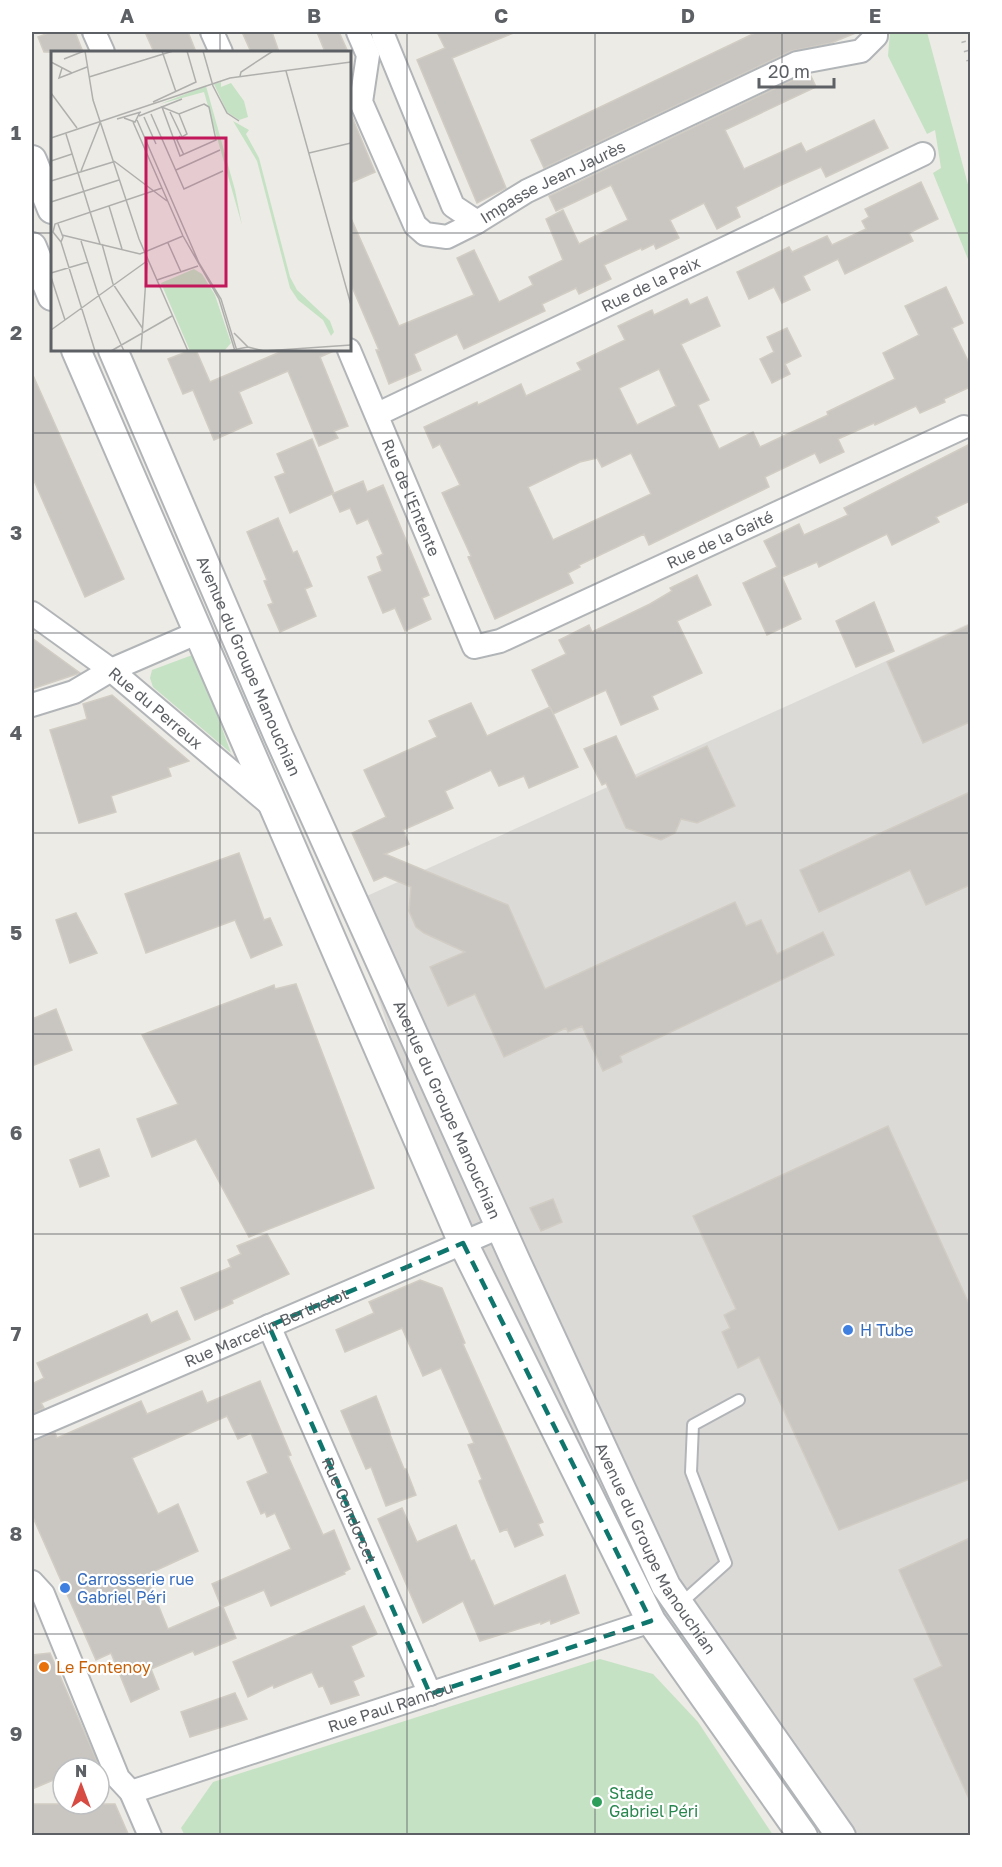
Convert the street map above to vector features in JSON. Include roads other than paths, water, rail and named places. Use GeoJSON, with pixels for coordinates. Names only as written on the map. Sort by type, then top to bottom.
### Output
{"type":"FeatureCollection","features":[{"type":"Feature","properties":{"kind":"street"},"geometry":{"type":"LineString","coordinates":[[94,32],[103,51]]}},
{"type":"Feature","properties":{"kind":"street"},"geometry":{"type":"LineString","coordinates":[[212,32],[221,51]]}},
{"type":"Feature","properties":{"kind":"street","name":"Impasse Jean Jaurès"},"geometry":{"type":"LineString","coordinates":[[358,32],[368,55],[361,102],[415,225],[425,234],[447,237],[477,222],[527,191],[797,63],[861,51],[876,36],[876,32]]}},
{"type":"Feature","properties":{"kind":"street"},"geometry":{"type":"LineString","coordinates":[[384,32],[383,35],[453,206],[477,222]]}},
{"type":"Feature","properties":{"kind":"street","name":"Rue de la Paix"},"geometry":{"type":"LineString","coordinates":[[378,414],[923,154]]}},
{"type":"Feature","properties":{"kind":"street"},"geometry":{"type":"LineString","coordinates":[[32,160],[51,207]]}},
{"type":"Feature","properties":{"kind":"street"},"geometry":{"type":"LineString","coordinates":[[32,247],[51,294]]}},
{"type":"Feature","properties":{"kind":"street","name":"Avenue du Groupe Manouchian"},"geometry":{"type":"LineString","coordinates":[[76,351],[464,1243],[651,1621],[803,1836]]}},
{"type":"Feature","properties":{"kind":"street","name":"Avenue du Groupe Manouchian"},"geometry":{"type":"LineString","coordinates":[[113,351],[283,747],[500,1227],[666,1586],[841,1836]]}},
{"type":"Feature","properties":{"kind":"street","name":"Rue de l'Entente"},"geometry":{"type":"LineString","coordinates":[[349,351],[474,646]]}},
{"type":"Feature","properties":{"kind":"street","name":"Rue de la Gaité"},"geometry":{"type":"LineString","coordinates":[[474,646],[500,641],[964,427]]}},
{"type":"Feature","properties":{"kind":"street","name":"Rue du Perreux"},"geometry":{"type":"LineString","coordinates":[[32,613],[111,670],[275,809]]}},
{"type":"Feature","properties":{"kind":"street"},"geometry":{"type":"LineString","coordinates":[[32,705],[74,692],[111,670],[199,632]]}},
{"type":"Feature","properties":{"kind":"street","name":"Rue Marcelin Berthelot"},"geometry":{"type":"LineString","coordinates":[[32,1428],[500,1227]]}},
{"type":"Feature","properties":{"kind":"street","name":"Rue Condorcet"},"geometry":{"type":"LineString","coordinates":[[269,1326],[430,1694]]}},
{"type":"Feature","properties":{"kind":"street"},"geometry":{"type":"LineString","coordinates":[[32,1582],[43,1594],[118,1778],[131,1792],[150,1836]]}},
{"type":"Feature","properties":{"kind":"street","name":"Rue Paul Rannou"},"geometry":{"type":"LineString","coordinates":[[131,1792],[651,1621]]}},
{"type":"Feature","properties":{"kind":"lane"},"geometry":{"type":"LineString","coordinates":[[679,1605],[726,1563],[691,1472],[693,1425],[739,1400]]}},
{"type":"Feature","properties":{"kind":"railway"},"geometry":{"type":"LineString","coordinates":[[961,32],[970,66]]}},
{"type":"Feature","properties":{"kind":"place","name":"H Tube"},"geometry":{"type":"Point","coordinates":[848,1330]}},
{"type":"Feature","properties":{"kind":"place","name":"Carrosserie rue Gabriel Péri"},"geometry":{"type":"Point","coordinates":[65,1588]}},
{"type":"Feature","properties":{"kind":"place","name":"Le Fontenoy"},"geometry":{"type":"Point","coordinates":[44,1667]}},
{"type":"Feature","properties":{"kind":"place","name":"Stade Gabriel Péri"},"geometry":{"type":"Point","coordinates":[597,1802]}}]}
